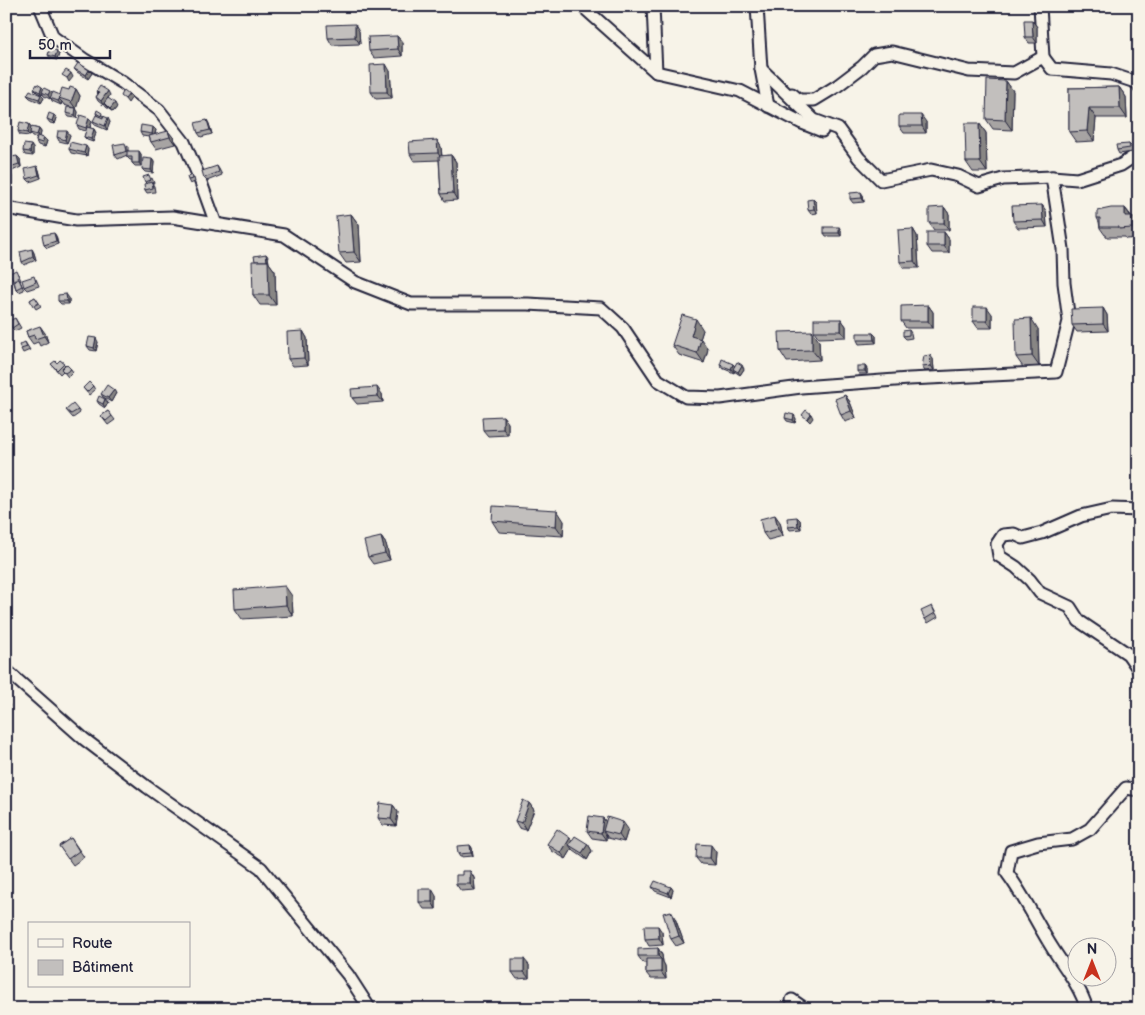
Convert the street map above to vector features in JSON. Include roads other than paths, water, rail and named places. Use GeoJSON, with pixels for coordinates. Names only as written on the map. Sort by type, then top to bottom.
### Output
{"type":"FeatureCollection","features":[{"type":"Feature","properties":{"kind":"street"},"geometry":{"type":"LineString","coordinates":[[40,6],[53,37],[85,60],[123,83],[159,110],[184,142],[216,224]]}},
{"type":"Feature","properties":{"kind":"street"},"geometry":{"type":"LineString","coordinates":[[582,6],[656,72],[740,91],[814,128],[845,139]]}},
{"type":"Feature","properties":{"kind":"street"},"geometry":{"type":"LineString","coordinates":[[653,6],[656,72]]}},
{"type":"Feature","properties":{"kind":"street"},"geometry":{"type":"LineString","coordinates":[[757,6],[761,69],[768,106]]}},
{"type":"Feature","properties":{"kind":"street"},"geometry":{"type":"LineString","coordinates":[[1040,6],[1043,57],[1052,69],[1111,74],[1138,83]]}},
{"type":"Feature","properties":{"kind":"street"},"geometry":{"type":"LineString","coordinates":[[761,69],[799,100],[814,100],[862,67],[874,54],[892,52],[969,71],[1014,73],[1043,57]]}},
{"type":"Feature","properties":{"kind":"street"},"geometry":{"type":"LineString","coordinates":[[761,69],[814,120],[838,129],[859,158],[881,180],[931,170],[958,176],[979,186],[1003,178],[1052,177],[1076,179],[1121,165],[1139,152]]}},
{"type":"Feature","properties":{"kind":"street"},"geometry":{"type":"LineString","coordinates":[[6,208],[76,220],[172,217],[284,235],[355,282],[411,304],[528,304],[601,308],[623,328],[658,380],[686,397],[720,398],[801,387],[909,379],[1056,372],[1069,321],[1064,283],[1063,249],[1052,177]]}},
{"type":"Feature","properties":{"kind":"street"},"geometry":{"type":"LineString","coordinates":[[1139,510],[1112,509],[1081,516],[1042,533],[1023,538],[1014,534],[1003,535],[997,544],[999,556],[1016,567],[1040,593],[1070,608],[1079,621],[1128,654],[1139,670]]}},
{"type":"Feature","properties":{"kind":"street"},"geometry":{"type":"LineString","coordinates":[[6,670],[84,739],[147,788],[262,868],[348,976],[370,1009]]}},
{"type":"Feature","properties":{"kind":"street"},"geometry":{"type":"LineString","coordinates":[[1087,1009],[1075,983],[1052,948],[1020,890],[1007,873],[1011,851],[1038,843],[1072,839],[1090,829],[1126,788],[1139,790]]}},
{"type":"Feature","properties":{"kind":"street"},"geometry":{"type":"LineString","coordinates":[[792,1000],[805,1009]]}}]}
